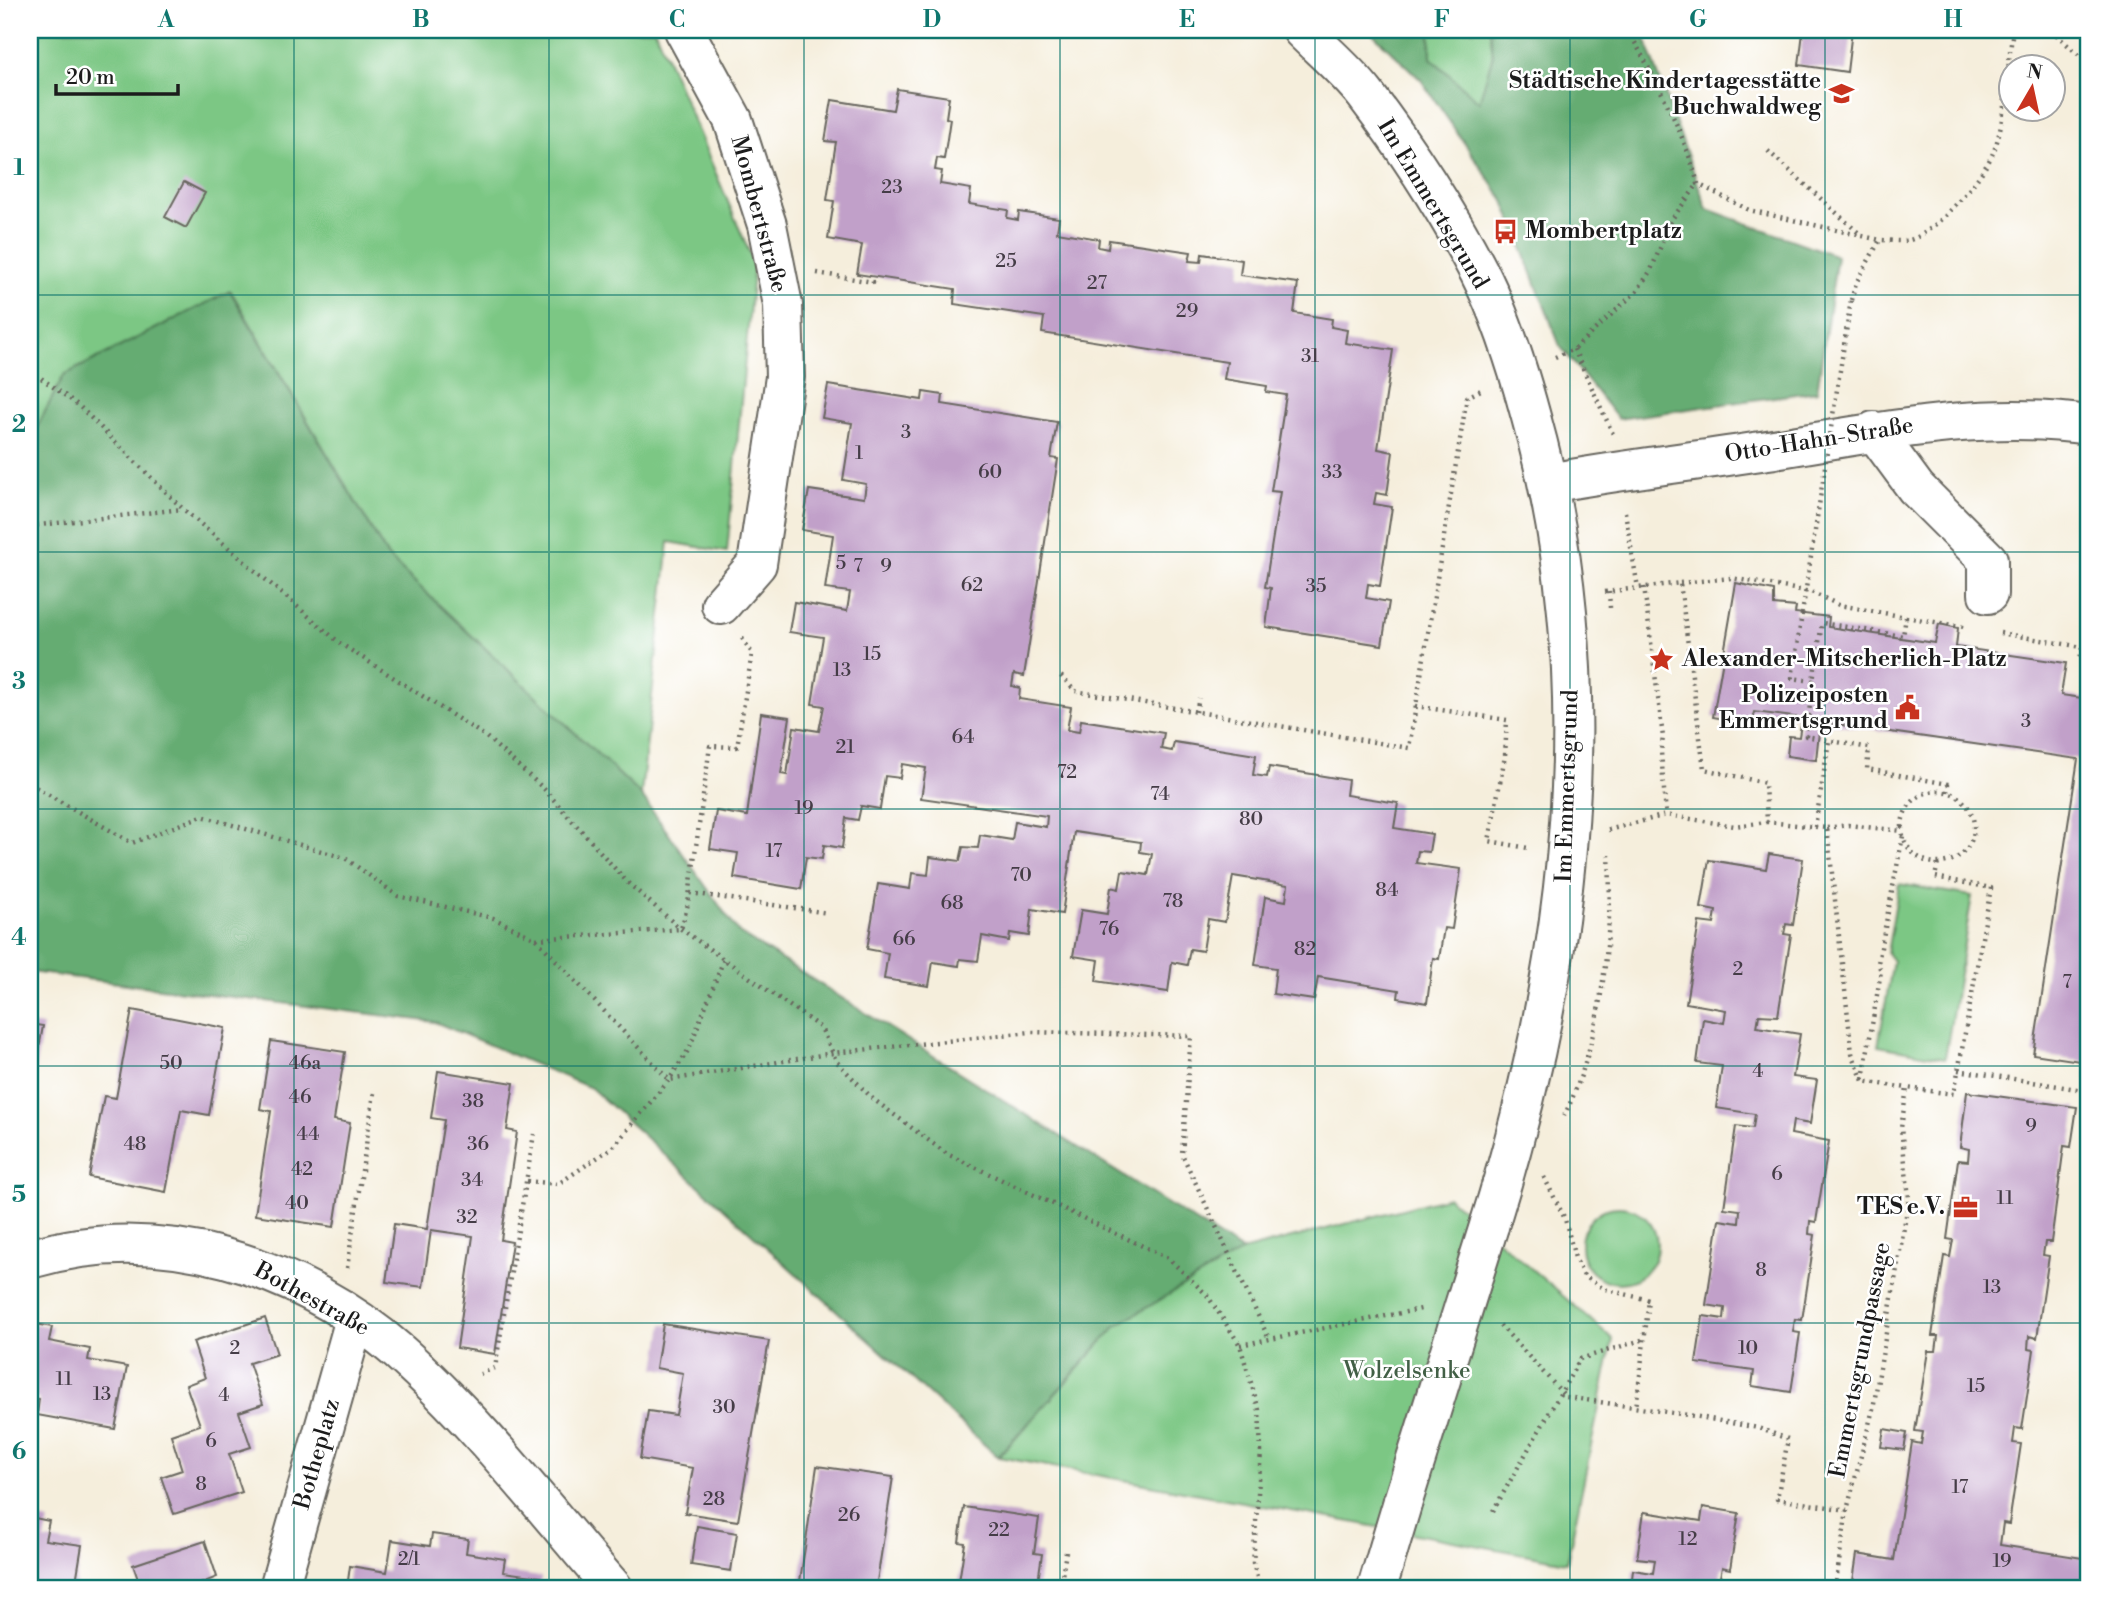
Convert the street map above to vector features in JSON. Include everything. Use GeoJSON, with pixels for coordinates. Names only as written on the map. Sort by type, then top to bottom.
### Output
{"type":"FeatureCollection","features":[{"type":"Feature","properties":{"kind":"street","name":"Mombertstraße"},"geometry":{"type":"LineString","coordinates":[[684,30],[733,120],[767,225],[783,305],[785,377],[757,564],[721,606]]}},
{"type":"Feature","properties":{"kind":"street","name":"Im Emmertsgrund"},"geometry":{"type":"LineString","coordinates":[[1302,30],[1363,92],[1421,176],[1480,274],[1519,374],[1549,483],[1566,597],[1570,676],[1569,855],[1556,952],[1533,1074],[1377,1588]]}},
{"type":"Feature","properties":{"kind":"street","name":"Otto-Hahn-Straße"},"geometry":{"type":"LineString","coordinates":[[1549,483],[1927,423],[2002,418],[2051,419],[2089,425]]}},
{"type":"Feature","properties":{"kind":"street"},"geometry":{"type":"LineString","coordinates":[[1874,431],[1916,488],[1988,560],[1988,612]]}},
{"type":"Feature","properties":{"kind":"street","name":"Bothestraße"},"geometry":{"type":"LineString","coordinates":[[30,1259],[104,1246],[156,1245],[201,1251],[246,1262],[348,1315],[398,1351],[440,1391],[613,1588]]}},
{"type":"Feature","properties":{"kind":"street","name":"Botheplatz"},"geometry":{"type":"LineString","coordinates":[[279,1588],[348,1315]]}},
{"type":"Feature","properties":{"kind":"path"},"geometry":{"type":"LineString","coordinates":[[1628,30],[1665,95],[1688,149],[1698,184],[1749,210],[1880,240],[1902,241],[1920,234],[1945,215],[1972,184],[1993,153],[2013,30]]}},
{"type":"Feature","properties":{"kind":"path"},"geometry":{"type":"LineString","coordinates":[[2051,30],[2089,64]]}},
{"type":"Feature","properties":{"kind":"path"},"geometry":{"type":"LineString","coordinates":[[1768,151],[1861,235]]}},
{"type":"Feature","properties":{"kind":"path"},"geometry":{"type":"LineString","coordinates":[[1061,676],[1075,691],[1409,748],[1467,397],[1574,349],[1637,290],[1651,270],[1672,219],[1698,184]]}},
{"type":"Feature","properties":{"kind":"path"},"geometry":{"type":"LineString","coordinates":[[1813,681],[1792,678],[1851,300],[1856,283],[1880,240]]}},
{"type":"Feature","properties":{"kind":"path"},"geometry":{"type":"LineString","coordinates":[[775,265],[873,282],[872,287]]}},
{"type":"Feature","properties":{"kind":"path"},"geometry":{"type":"LineString","coordinates":[[30,370],[78,405],[183,509],[341,644],[485,736],[544,789],[628,883],[681,929],[821,1028],[837,1062],[873,1099],[947,1154],[1168,1258],[1206,1295],[1240,1345],[1259,1410],[1261,1465],[1253,1563],[1260,1588]]}},
{"type":"Feature","properties":{"kind":"path"},"geometry":{"type":"LineString","coordinates":[[30,526],[183,509]]}},
{"type":"Feature","properties":{"kind":"path"},"geometry":{"type":"LineString","coordinates":[[1667,816],[1661,752],[1663,737],[1641,587],[1731,578],[1811,592],[1839,605],[1974,628]]}},
{"type":"Feature","properties":{"kind":"path"},"geometry":{"type":"LineString","coordinates":[[1680,583],[1704,769],[1765,783],[1767,822]]}},
{"type":"Feature","properties":{"kind":"path"},"geometry":{"type":"LineString","coordinates":[[681,929],[690,893],[710,746],[737,747],[752,653],[721,606]]}},
{"type":"Feature","properties":{"kind":"path"},"geometry":{"type":"LineString","coordinates":[[1988,612],[2082,647],[2080,660],[2089,662]]}},
{"type":"Feature","properties":{"kind":"path"},"geometry":{"type":"LineString","coordinates":[[1906,617],[1903,636],[1822,623],[1806,736],[1870,748],[1867,769],[1948,784],[1947,792]]}},
{"type":"Feature","properties":{"kind":"path"},"geometry":{"type":"LineString","coordinates":[[1196,712],[1199,698]]}},
{"type":"Feature","properties":{"kind":"path"},"geometry":{"type":"LineString","coordinates":[[1415,706],[1507,720],[1505,756],[1489,841],[1569,855]]}},
{"type":"Feature","properties":{"kind":"path"},"geometry":{"type":"LineString","coordinates":[[1815,827],[1829,741]]}},
{"type":"Feature","properties":{"kind":"path"},"geometry":{"type":"LineString","coordinates":[[30,784],[132,843],[202,816],[345,858],[398,896],[493,918],[536,939],[669,1080]]}},
{"type":"Feature","properties":{"kind":"path"},"geometry":{"type":"LineString","coordinates":[[1863,1081],[1881,971],[1878,963],[1902,833],[1908,807],[1928,792],[1947,792],[1964,800],[1971,810],[1974,834],[1961,856],[1938,863],[1915,856],[1902,833]]}},
{"type":"Feature","properties":{"kind":"path"},"geometry":{"type":"LineString","coordinates":[[1608,830],[1667,816],[1735,826],[1767,822],[1827,828],[1848,825],[1902,833]]}},
{"type":"Feature","properties":{"kind":"path"},"geometry":{"type":"LineString","coordinates":[[1827,828],[1849,1041],[1863,1081]]}},
{"type":"Feature","properties":{"kind":"path"},"geometry":{"type":"LineString","coordinates":[[1863,1081],[1954,1094],[1991,888],[1935,877],[1938,863]]}},
{"type":"Feature","properties":{"kind":"path"},"geometry":{"type":"LineString","coordinates":[[690,893],[828,913]]}},
{"type":"Feature","properties":{"kind":"path"},"geometry":{"type":"LineString","coordinates":[[536,939],[681,929]]}},
{"type":"Feature","properties":{"kind":"path"},"geometry":{"type":"LineString","coordinates":[[527,1181],[558,1184],[613,1147],[669,1080],[688,1049],[724,959]]}},
{"type":"Feature","properties":{"kind":"path"},"geometry":{"type":"LineString","coordinates":[[669,1080],[833,1053],[1031,1032],[1191,1036],[1182,1154],[1269,1339]]}},
{"type":"Feature","properties":{"kind":"path"},"geometry":{"type":"LineString","coordinates":[[1958,1070],[2089,1091]]}},
{"type":"Feature","properties":{"kind":"path","name":"Emmertsgrundpassage"},"geometry":{"type":"LineString","coordinates":[[1835,1588],[1847,1510],[1873,1409],[1909,1198],[1901,1128],[1907,1088]]}},
{"type":"Feature","properties":{"kind":"path"},"geometry":{"type":"LineString","coordinates":[[348,1315],[374,1093]]}},
{"type":"Feature","properties":{"kind":"path"},"geometry":{"type":"LineString","coordinates":[[440,1391],[495,1368],[534,1134]]}},
{"type":"Feature","properties":{"kind":"path"},"geometry":{"type":"LineString","coordinates":[[1539,1167],[1565,1219],[1575,1258],[1584,1276],[1604,1289],[1649,1300],[1636,1408]]}},
{"type":"Feature","properties":{"kind":"path"},"geometry":{"type":"LineString","coordinates":[[1240,1345],[1425,1308]]}},
{"type":"Feature","properties":{"kind":"path"},"geometry":{"type":"LineString","coordinates":[[1498,1323],[1566,1397],[1758,1428],[1788,1439],[1777,1499],[1847,1510]]}},
{"type":"Feature","properties":{"kind":"path"},"geometry":{"type":"LineString","coordinates":[[1493,1511],[1580,1359],[1645,1339]]}},
{"type":"Feature","properties":{"kind":"path"},"geometry":{"type":"LineString","coordinates":[[1060,1588],[1066,1552]]}},
{"type":"Feature","properties":{"kind":"green space"},"geometry":{"type":"Polygon","coordinates":[[[30,30],[655,30],[754,263],[727,552],[669,542],[641,795],[388,557],[231,291],[64,375],[30,441],[30,30]]]}},
{"type":"Feature","properties":{"kind":"green space"},"geometry":{"type":"Polygon","coordinates":[[[1369,30],[1430,30],[1431,58],[1479,102],[1493,55],[1490,30],[1642,30],[1707,209],[1837,256],[1817,391],[1618,419],[1560,346],[1504,201],[1421,80],[1369,30]]]}},
{"type":"Feature","properties":{"kind":"green space"},"geometry":{"type":"Polygon","coordinates":[[[1430,30],[1490,30],[1493,55],[1479,103],[1431,58],[1430,30]]]}},
{"type":"Feature","properties":{"kind":"green space"},"geometry":{"type":"Polygon","coordinates":[[[230,291],[388,557],[641,795],[739,933],[1242,1251],[1116,1326],[998,1457],[591,1088],[435,1022],[30,972],[30,441],[64,375],[230,291]]]}},
{"type":"Feature","properties":{"kind":"green space"},"geometry":{"type":"Polygon","coordinates":[[[1899,884],[1972,896],[1945,1058],[1878,1046],[1893,961],[1887,953],[1899,884]]]}},
{"type":"Feature","properties":{"kind":"green space","name":"Wolzelsenke"},"geometry":{"type":"Polygon","coordinates":[[[1448,1197],[1613,1339],[1567,1562],[999,1457],[1116,1326],[1242,1251],[1448,1197]]]}},
{"type":"Feature","properties":{"kind":"green space"},"geometry":{"type":"Polygon","coordinates":[[[1619,1207],[1633,1210],[1646,1218],[1654,1231],[1657,1245],[1654,1259],[1646,1272],[1633,1280],[1619,1283],[1605,1280],[1592,1272],[1584,1259],[1581,1245],[1584,1231],[1592,1218],[1605,1210],[1619,1207]]]}},
{"type":"Feature","properties":{"kind":"building"},"geometry":{"type":"Polygon","coordinates":[[[1797,30],[1852,30],[1847,72],[1799,65],[1803,32],[1797,30]]]}},
{"type":"Feature","properties":{"kind":"building"},"geometry":{"type":"Polygon","coordinates":[[[897,89],[949,97],[946,118],[950,119],[944,159],[937,158],[935,170],[942,171],[940,184],[971,189],[969,204],[1008,210],[1007,218],[1018,220],[1019,212],[1059,218],[1057,232],[1099,239],[1098,247],[1108,249],[1109,240],[1191,252],[1189,261],[1201,262],[1202,254],[1242,260],[1240,275],[1298,283],[1294,313],[1332,319],[1331,327],[1347,330],[1345,343],[1393,350],[1378,449],[1393,452],[1387,495],[1376,493],[1374,504],[1392,507],[1380,586],[1368,584],[1366,598],[1389,602],[1382,645],[1266,627],[1271,588],[1265,587],[1280,492],[1271,491],[1286,395],[1266,392],[1267,386],[1224,379],[1227,362],[1042,333],[1044,317],[954,304],[955,289],[857,274],[862,245],[828,239],[834,201],[827,200],[836,142],[825,141],[832,100],[893,110],[897,89]]]}},
{"type":"Feature","properties":{"kind":"building"},"geometry":{"type":"Polygon","coordinates":[[[184,182],[205,193],[186,228],[165,217],[184,182]]]}},
{"type":"Feature","properties":{"kind":"building"},"geometry":{"type":"Polygon","coordinates":[[[828,385],[922,400],[923,392],[943,395],[942,404],[1057,422],[1051,458],[1058,459],[1024,676],[1014,674],[1012,686],[1020,688],[1019,699],[1071,707],[1067,730],[1079,732],[1081,720],[1164,733],[1161,749],[1172,751],[1174,742],[1256,755],[1253,775],[1267,777],[1269,767],[1348,780],[1346,795],[1398,803],[1394,828],[1432,834],[1429,852],[1418,851],[1416,863],[1461,869],[1452,929],[1444,928],[1439,959],[1433,958],[1427,1003],[1398,998],[1399,990],[1318,977],[1314,1000],[1273,994],[1276,968],[1255,965],[1265,897],[1286,901],[1288,885],[1233,876],[1225,922],[1208,919],[1203,951],[1190,949],[1187,965],[1172,962],[1168,992],[1096,981],[1099,960],[1073,956],[1081,910],[1107,914],[1111,887],[1119,889],[1122,871],[1148,875],[1152,854],[1140,852],[1141,842],[1074,832],[1062,914],[1032,909],[1029,936],[1010,933],[1009,941],[982,936],[978,961],[960,959],[959,966],[933,962],[929,986],[884,979],[888,953],[867,949],[878,884],[910,889],[912,873],[928,875],[930,857],[960,861],[963,847],[978,848],[980,835],[1012,840],[1015,822],[1046,827],[1047,816],[921,798],[926,768],[902,764],[900,778],[885,776],[880,809],[861,806],[858,820],[846,818],[842,848],[824,845],[822,859],[806,857],[801,889],[734,878],[738,853],[710,849],[716,811],[747,816],[761,713],[790,717],[781,774],[787,775],[794,727],[819,731],[824,706],[812,704],[823,637],[789,632],[794,602],[847,611],[850,592],[825,589],[833,535],[802,530],[809,490],[864,498],[866,484],[843,480],[852,423],[822,418],[828,385]]]}},
{"type":"Feature","properties":{"kind":"building"},"geometry":{"type":"Polygon","coordinates":[[[1736,583],[1774,591],[1774,605],[1796,607],[1795,613],[1829,617],[1828,627],[1935,643],[1939,624],[1958,628],[1956,647],[2066,663],[2061,695],[2089,699],[2089,1080],[2085,1079],[2087,1062],[2033,1054],[2078,759],[1820,722],[1816,760],[1787,756],[1789,736],[1799,737],[1802,718],[1755,712],[1752,724],[1713,717],[1736,583]]]}},
{"type":"Feature","properties":{"kind":"building"},"geometry":{"type":"Polygon","coordinates":[[[1769,854],[1803,859],[1793,925],[1786,924],[1784,934],[1791,935],[1778,1016],[1759,1015],[1757,1027],[1800,1034],[1793,1077],[1817,1080],[1810,1124],[1793,1121],[1791,1134],[1829,1141],[1816,1222],[1810,1221],[1809,1234],[1815,1235],[1802,1320],[1795,1319],[1793,1332],[1800,1333],[1791,1392],[1752,1386],[1754,1371],[1696,1363],[1703,1316],[1724,1319],[1725,1308],[1706,1305],[1719,1220],[1739,1223],[1740,1210],[1724,1208],[1736,1126],[1753,1128],[1755,1114],[1716,1108],[1722,1066],[1697,1063],[1703,1019],[1724,1023],[1726,1010],[1686,1003],[1699,922],[1714,924],[1716,911],[1701,908],[1709,860],[1766,869],[1769,854]]]}},
{"type":"Feature","properties":{"kind":"building"},"geometry":{"type":"Polygon","coordinates":[[[132,1010],[225,1028],[209,1115],[181,1110],[166,1192],[89,1177],[104,1096],[116,1098],[132,1010]]]}},
{"type":"Feature","properties":{"kind":"building"},"geometry":{"type":"Polygon","coordinates":[[[30,1024],[43,1026],[31,1093],[30,1093],[30,1024]]]}},
{"type":"Feature","properties":{"kind":"building"},"geometry":{"type":"Polygon","coordinates":[[[271,1041],[345,1052],[334,1120],[350,1123],[334,1227],[255,1215],[271,1111],[260,1109],[271,1041]]]}},
{"type":"Feature","properties":{"kind":"building"},"geometry":{"type":"Polygon","coordinates":[[[438,1071],[514,1083],[507,1130],[517,1132],[501,1240],[512,1242],[495,1354],[457,1348],[473,1236],[431,1230],[423,1287],[386,1282],[394,1224],[427,1229],[444,1120],[431,1118],[438,1071]]]}},
{"type":"Feature","properties":{"kind":"building"},"geometry":{"type":"Polygon","coordinates":[[[1967,1092],[2077,1107],[2071,1147],[2064,1146],[2051,1242],[2045,1242],[2043,1255],[2049,1256],[2037,1338],[2029,1336],[2028,1349],[2034,1350],[2022,1429],[2015,1428],[2013,1443],[2021,1444],[2009,1524],[2003,1523],[2000,1545],[2089,1559],[2089,1588],[1852,1588],[1857,1554],[1894,1560],[1912,1442],[1921,1444],[1923,1432],[1915,1431],[1928,1351],[1936,1351],[1938,1336],[1932,1336],[1944,1256],[1950,1257],[1953,1240],[1947,1239],[1958,1160],[1968,1161],[1969,1149],[1960,1147],[1967,1092]]]}},
{"type":"Feature","properties":{"kind":"building"},"geometry":{"type":"Polygon","coordinates":[[[265,1318],[277,1354],[249,1363],[263,1404],[239,1412],[251,1447],[229,1454],[242,1492],[174,1514],[161,1477],[182,1470],[171,1435],[200,1425],[186,1385],[205,1378],[193,1342],[265,1318]]]}},
{"type":"Feature","properties":{"kind":"building"},"geometry":{"type":"Polygon","coordinates":[[[30,1323],[52,1327],[49,1341],[90,1349],[88,1360],[127,1367],[115,1429],[37,1415],[39,1399],[30,1397],[30,1323]]]}},
{"type":"Feature","properties":{"kind":"building"},"geometry":{"type":"Polygon","coordinates":[[[663,1324],[769,1341],[738,1521],[685,1513],[693,1468],[640,1459],[648,1411],[676,1415],[683,1373],[656,1368],[663,1324]]]}},
{"type":"Feature","properties":{"kind":"building"},"geometry":{"type":"Polygon","coordinates":[[[1884,1429],[1907,1433],[1904,1450],[1881,1447],[1884,1429]]]}},
{"type":"Feature","properties":{"kind":"building"},"geometry":{"type":"Polygon","coordinates":[[[817,1466],[893,1477],[876,1588],[799,1588],[817,1466]]]}},
{"type":"Feature","properties":{"kind":"building"},"geometry":{"type":"Polygon","coordinates":[[[964,1507],[1039,1518],[1034,1553],[1042,1554],[1037,1588],[958,1588],[965,1543],[959,1542],[964,1507]]]}},
{"type":"Feature","properties":{"kind":"building"},"geometry":{"type":"Polygon","coordinates":[[[1703,1507],[1739,1513],[1730,1569],[1722,1567],[1719,1582],[1728,1584],[1727,1588],[1631,1588],[1633,1570],[1653,1573],[1655,1560],[1637,1558],[1644,1512],[1701,1521],[1703,1507]]]}},
{"type":"Feature","properties":{"kind":"building"},"geometry":{"type":"Polygon","coordinates":[[[30,1517],[49,1521],[45,1540],[82,1545],[75,1588],[30,1588],[30,1517]]]}},
{"type":"Feature","properties":{"kind":"building"},"geometry":{"type":"Polygon","coordinates":[[[697,1526],[737,1533],[731,1571],[691,1565],[697,1526]]]}},
{"type":"Feature","properties":{"kind":"building"},"geometry":{"type":"Polygon","coordinates":[[[432,1534],[468,1539],[466,1553],[505,1559],[503,1572],[541,1577],[539,1588],[347,1588],[350,1566],[387,1572],[392,1540],[430,1546],[432,1534]]]}},
{"type":"Feature","properties":{"kind":"building"},"geometry":{"type":"Polygon","coordinates":[[[205,1541],[217,1577],[190,1588],[141,1588],[133,1565],[205,1541]]]}},
{"type":"Feature","properties":{"kind":"place","name":"Städtische Kindertagesstätte Buchwaldweg"},"geometry":{"type":"Point","coordinates":[1841,94]}},
{"type":"Feature","properties":{"kind":"place","name":"Mombertplatz"},"geometry":{"type":"Point","coordinates":[1505,231]}},
{"type":"Feature","properties":{"kind":"place","name":"Alexander-Mitscherlich-Platz"},"geometry":{"type":"Point","coordinates":[1662,659]}},
{"type":"Feature","properties":{"kind":"place","name":"Polizeiposten Emmertsgrund"},"geometry":{"type":"Point","coordinates":[1908,708]}},
{"type":"Feature","properties":{"kind":"place","name":"TES e.V."},"geometry":{"type":"Point","coordinates":[1965,1207]}}]}
